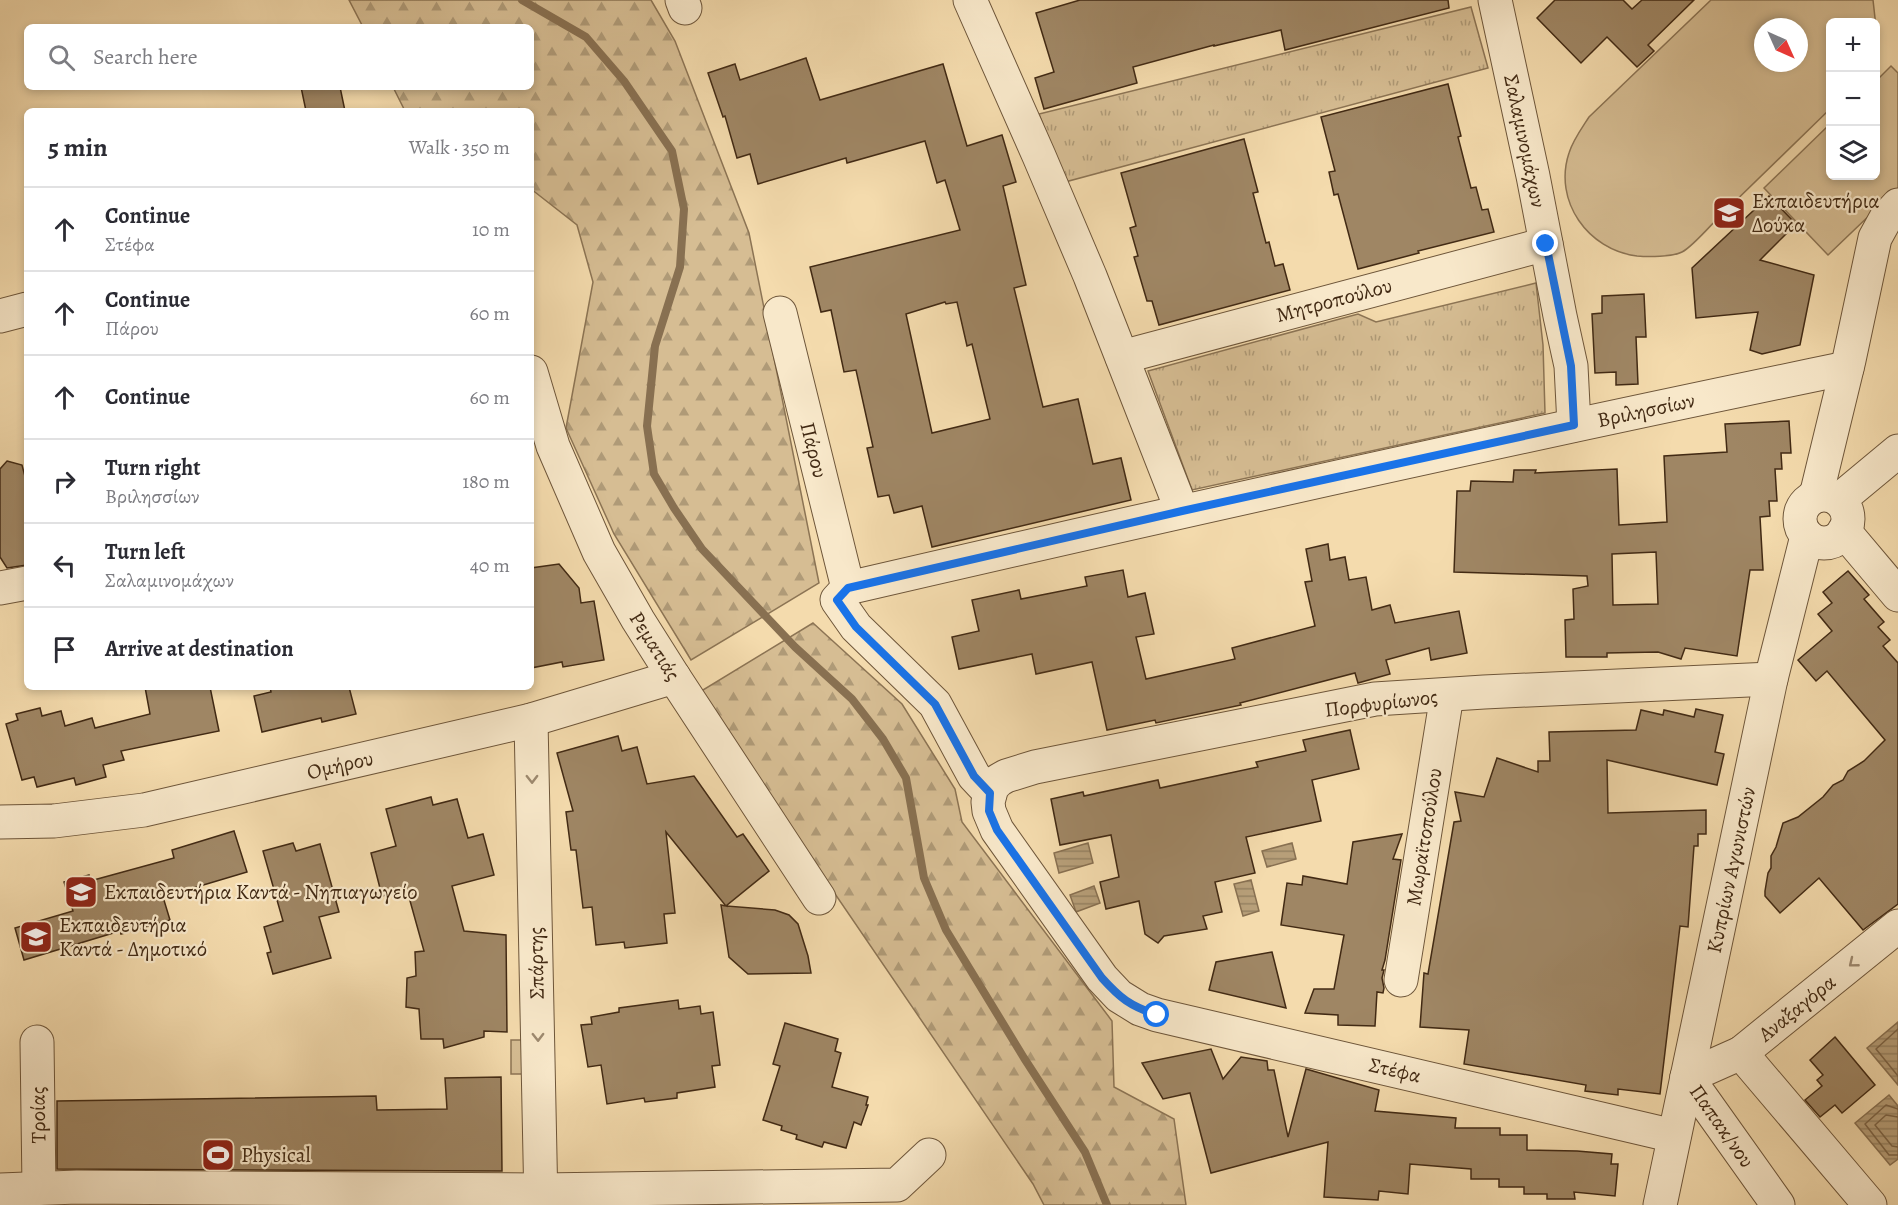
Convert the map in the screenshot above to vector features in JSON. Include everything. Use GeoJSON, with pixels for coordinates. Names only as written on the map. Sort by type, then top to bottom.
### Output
{"type":"FeatureCollection","features":[{"type":"Feature","properties":{"kind":"street"},"geometry":{"type":"LineString","coordinates":[[970,0],[1039,156],[1122,357],[1182,511]]}},
{"type":"Feature","properties":{"kind":"street","name":"Σαλαμινομάχων"},"geometry":{"type":"LineString","coordinates":[[1495,0],[1571,366],[1574,425]]}},
{"type":"Feature","properties":{"kind":"street","name":"Κυπρίων Αγωνιστών"},"geometry":{"type":"LineString","coordinates":[[1833,509],[1847,368],[1875,238],[1886,218],[1898,205]]}},
{"type":"Feature","properties":{"kind":"street","name":"Μητροπούλου"},"geometry":{"type":"LineString","coordinates":[[1122,357],[1546,244]]}},
{"type":"Feature","properties":{"kind":"street"},"geometry":{"type":"LineString","coordinates":[[0,316],[24,310]]}},
{"type":"Feature","properties":{"kind":"street","name":"Πάρου"},"geometry":{"type":"LineString","coordinates":[[780,313],[848,588]]}},
{"type":"Feature","properties":{"kind":"street","name":"Βριλησσίων"},"geometry":{"type":"LineString","coordinates":[[848,588],[1182,511],[1847,368]]}},
{"type":"Feature","properties":{"kind":"street","name":"Ρεματιάς"},"geometry":{"type":"LineString","coordinates":[[534,382],[553,446],[595,545],[674,677],[819,898]]}},
{"type":"Feature","properties":{"kind":"street","name":"Κυπρίων Αγωνιστών"},"geometry":{"type":"LineString","coordinates":[[1660,1205],[1771,679],[1807,536],[1802,530],[1800,513],[1803,506],[1833,509],[1898,451]]}},
{"type":"Feature","properties":{"kind":"street"},"geometry":{"type":"LineString","coordinates":[[1833,509],[1898,595]]}},
{"type":"Feature","properties":{"kind":"street"},"geometry":{"type":"LineString","coordinates":[[0,588],[24,584]]}},
{"type":"Feature","properties":{"kind":"street"},"geometry":{"type":"LineString","coordinates":[[848,588],[837,600],[856,627],[935,704],[974,776],[994,787]]}},
{"type":"Feature","properties":{"kind":"street","name":"Ομήρου"},"geometry":{"type":"LineString","coordinates":[[0,822],[54,821],[144,810],[531,720],[674,677]]}},
{"type":"Feature","properties":{"kind":"street","name":"Πορφυρίωνος"},"geometry":{"type":"LineString","coordinates":[[994,787],[1015,772],[1035,767],[1375,699],[1771,679]]}},
{"type":"Feature","properties":{"kind":"street","name":"Μωραϊτοπούλου"},"geometry":{"type":"LineString","coordinates":[[1401,980],[1447,695]]}},
{"type":"Feature","properties":{"kind":"street","name":"Σπάρτης"},"geometry":{"type":"LineString","coordinates":[[531,720],[541,1197]]}},
{"type":"Feature","properties":{"kind":"street","name":"Στέφα"},"geometry":{"type":"LineString","coordinates":[[994,787],[989,811],[997,830],[1102,978],[1119,996],[1140,1009],[1157,1015],[1674,1136]]}},
{"type":"Feature","properties":{"kind":"street","name":"Αναξαγόρα"},"geometry":{"type":"LineString","coordinates":[[1687,1077],[1742,1053],[1898,926]]}},
{"type":"Feature","properties":{"kind":"street","name":"Τροίας"},"geometry":{"type":"LineString","coordinates":[[37,1042],[39,1188]]}},
{"type":"Feature","properties":{"kind":"street"},"geometry":{"type":"LineString","coordinates":[[1742,1053],[1870,1205]]}},
{"type":"Feature","properties":{"kind":"street","name":"Παπακ/νου"},"geometry":{"type":"LineString","coordinates":[[1687,1077],[1778,1205]]}},
{"type":"Feature","properties":{"kind":"street"},"geometry":{"type":"LineString","coordinates":[[0,1190],[39,1188],[77,1196],[541,1197],[897,1185],[929,1155]]}},
{"type":"Feature","properties":{"kind":"green space"},"geometry":{"type":"Polygon","coordinates":[[[349,0],[651,0],[675,41],[749,233],[819,583],[691,660],[614,534],[566,428],[593,282],[577,225],[534,191],[534,108],[404,108],[394,90],[534,90],[534,24],[361,24],[349,0]]]}},
{"type":"Feature","properties":{"kind":"green space"},"geometry":{"type":"Polygon","coordinates":[[[1711,0],[1873,0],[1875,18],[1826,18],[1826,113],[1696,241],[1678,254],[1637,256],[1619,252],[1603,244],[1579,220],[1566,188],[1565,171],[1569,153],[1589,117],[1711,0]]]}},
{"type":"Feature","properties":{"kind":"green space"},"geometry":{"type":"Polygon","coordinates":[[[1471,7],[1488,68],[1065,182],[1039,114],[1471,7]]]}},
{"type":"Feature","properties":{"kind":"green space"},"geometry":{"type":"Polygon","coordinates":[[[1891,66],[1898,73],[1898,188],[1828,255],[1764,188],[1826,128],[1826,180],[1880,180],[1880,77],[1891,66]]]}},
{"type":"Feature","properties":{"kind":"green space"},"geometry":{"type":"Polygon","coordinates":[[[1536,283],[1543,345],[1545,413],[1192,490],[1148,371],[1358,314],[1376,322],[1536,283]]]}},
{"type":"Feature","properties":{"kind":"green space"},"geometry":{"type":"Polygon","coordinates":[[[813,623],[902,704],[955,789],[962,822],[1112,1021],[1114,1087],[1174,1119],[1186,1205],[1044,1205],[1033,1184],[698,693],[813,623]]]}},
{"type":"Feature","properties":{"kind":"green space"},"geometry":{"type":"Polygon","coordinates":[[[511,1040],[533,1040],[533,1074],[511,1074],[511,1040]]]}},
{"type":"Feature","properties":{"kind":"water"},"geometry":{"type":"Polygon","coordinates":[[[1088,843],[1093,863],[1059,873],[1054,853],[1088,843]]]}},
{"type":"Feature","properties":{"kind":"water"},"geometry":{"type":"Polygon","coordinates":[[[1292,843],[1296,859],[1267,867],[1262,851],[1292,843]]]}},
{"type":"Feature","properties":{"kind":"water"},"geometry":{"type":"Polygon","coordinates":[[[1251,880],[1259,911],[1243,916],[1234,884],[1251,880]]]}},
{"type":"Feature","properties":{"kind":"water"},"geometry":{"type":"Polygon","coordinates":[[[1094,886],[1100,903],[1076,912],[1070,895],[1094,886]]]}},
{"type":"Feature","properties":{"kind":"water"},"geometry":{"type":"Polygon","coordinates":[[[1898,1022],[1898,1085],[1867,1048],[1898,1022]]]}},
{"type":"Feature","properties":{"kind":"water"},"geometry":{"type":"Polygon","coordinates":[[[1889,1095],[1898,1106],[1898,1159],[1890,1165],[1855,1123],[1889,1095]]]}},
{"type":"Feature","properties":{"kind":"building"},"geometry":{"type":"Polygon","coordinates":[[[1080,0],[1448,0],[1449,8],[1285,50],[1281,30],[1214,45],[1133,67],[1137,83],[1044,109],[1035,78],[1054,72],[1036,13],[1080,0]]]}},
{"type":"Feature","properties":{"kind":"building"},"geometry":{"type":"Polygon","coordinates":[[[1555,0],[1623,0],[1632,9],[1642,0],[1694,0],[1648,45],[1654,51],[1637,67],[1607,37],[1581,63],[1537,18],[1555,0]]]}},
{"type":"Feature","properties":{"kind":"building"},"geometry":{"type":"Polygon","coordinates":[[[806,58],[820,100],[943,64],[967,146],[1002,135],[1016,182],[1003,186],[1026,285],[1014,288],[1043,407],[1078,399],[1093,464],[1121,458],[1131,500],[932,547],[922,506],[894,513],[889,495],[878,497],[867,448],[873,447],[856,370],[844,372],[831,310],[821,312],[810,267],[960,230],[945,180],[937,183],[925,141],[847,163],[846,158],[758,184],[750,154],[737,158],[725,116],[723,117],[708,73],[735,64],[740,80],[806,58]],[[945,302],[906,314],[932,433],[990,419],[972,344],[967,346],[957,302],[946,304],[945,302]]]}},
{"type":"Feature","properties":{"kind":"building"},"geometry":{"type":"Polygon","coordinates":[[[1448,84],[1471,188],[1476,187],[1482,210],[1488,209],[1494,232],[1358,269],[1338,194],[1334,195],[1329,172],[1335,171],[1321,117],[1448,84]]]}},
{"type":"Feature","properties":{"kind":"building"},"geometry":{"type":"Polygon","coordinates":[[[302,90],[341,90],[344,108],[305,108],[302,90]]]}},
{"type":"Feature","properties":{"kind":"building"},"geometry":{"type":"Polygon","coordinates":[[[1244,139],[1258,192],[1253,193],[1266,243],[1269,242],[1275,266],[1283,264],[1290,290],[1159,325],[1152,301],[1147,301],[1134,257],[1138,256],[1130,228],[1136,226],[1121,173],[1244,139]]]}},
{"type":"Feature","properties":{"kind":"building"},"geometry":{"type":"Polygon","coordinates":[[[1769,196],[1796,224],[1760,260],[1814,275],[1800,345],[1762,354],[1750,350],[1758,312],[1696,318],[1692,268],[1769,196]]]}},
{"type":"Feature","properties":{"kind":"building"},"geometry":{"type":"Polygon","coordinates":[[[1644,294],[1646,337],[1636,337],[1638,384],[1616,385],[1616,372],[1595,373],[1592,314],[1602,313],[1602,296],[1644,294]]]}},
{"type":"Feature","properties":{"kind":"building"},"geometry":{"type":"Polygon","coordinates":[[[1789,421],[1791,453],[1781,453],[1782,469],[1775,469],[1777,501],[1769,501],[1770,516],[1760,517],[1763,570],[1750,570],[1737,656],[1685,648],[1681,659],[1658,652],[1607,653],[1607,657],[1566,657],[1565,620],[1574,619],[1573,589],[1588,586],[1587,576],[1454,572],[1457,491],[1470,491],[1471,481],[1513,482],[1514,470],[1536,470],[1535,473],[1617,469],[1619,525],[1667,522],[1664,456],[1727,452],[1725,424],[1789,421]],[[1656,552],[1612,554],[1613,605],[1658,604],[1656,552]]]}},
{"type":"Feature","properties":{"kind":"building"},"geometry":{"type":"Polygon","coordinates":[[[7,461],[22,465],[24,473],[24,565],[7,568],[0,557],[0,469],[7,461]]]}},
{"type":"Feature","properties":{"kind":"building"},"geometry":{"type":"Polygon","coordinates":[[[1328,544],[1330,560],[1345,557],[1349,580],[1366,577],[1372,610],[1390,605],[1395,623],[1459,611],[1467,653],[1431,660],[1429,648],[1386,660],[1390,674],[1358,683],[1355,673],[1240,703],[1241,705],[1156,723],[1155,720],[1107,730],[1092,662],[1036,674],[1032,654],[959,669],[952,637],[979,631],[972,600],[1019,590],[1021,599],[1087,586],[1085,577],[1123,570],[1128,597],[1145,593],[1154,634],[1136,637],[1146,679],[1235,659],[1232,648],[1315,626],[1305,582],[1312,581],[1306,549],[1328,544]]]}},
{"type":"Feature","properties":{"kind":"building"},"geometry":{"type":"Polygon","coordinates":[[[559,564],[579,588],[581,603],[594,601],[604,660],[563,667],[562,662],[534,667],[534,568],[559,564]]]}},
{"type":"Feature","properties":{"kind":"building"},"geometry":{"type":"Polygon","coordinates":[[[1848,571],[1869,595],[1864,599],[1884,622],[1878,627],[1890,640],[1883,646],[1898,663],[1898,904],[1863,930],[1819,878],[1780,913],[1765,896],[1771,856],[1783,823],[1798,817],[1823,797],[1833,785],[1843,780],[1848,771],[1864,761],[1885,740],[1827,671],[1816,681],[1798,660],[1832,631],[1818,614],[1832,603],[1823,592],[1848,571]]]}},
{"type":"Feature","properties":{"kind":"building"},"geometry":{"type":"Polygon","coordinates":[[[146,690],[211,690],[219,731],[121,751],[124,760],[103,765],[106,777],[76,785],[74,778],[37,787],[34,777],[22,780],[6,724],[18,720],[16,714],[40,708],[42,716],[61,711],[65,726],[92,718],[95,728],[150,714],[146,690]]]}},
{"type":"Feature","properties":{"kind":"building"},"geometry":{"type":"Polygon","coordinates":[[[271,690],[350,690],[356,714],[322,722],[321,718],[262,732],[254,696],[271,692],[271,690]]]}},
{"type":"Feature","properties":{"kind":"building"},"geometry":{"type":"Polygon","coordinates":[[[1696,709],[1723,715],[1715,752],[1724,754],[1717,785],[1607,760],[1608,813],[1706,810],[1706,834],[1698,834],[1698,846],[1694,846],[1688,927],[1680,926],[1660,1094],[1618,1089],[1618,1095],[1585,1091],[1586,1085],[1464,1064],[1469,1030],[1420,1027],[1424,973],[1428,974],[1454,822],[1461,821],[1455,792],[1484,797],[1497,758],[1538,772],[1538,761],[1550,761],[1549,732],[1636,730],[1641,710],[1663,715],[1664,710],[1694,717],[1696,709]]]}},
{"type":"Feature","properties":{"kind":"building"},"geometry":{"type":"Polygon","coordinates":[[[1350,730],[1359,769],[1312,780],[1321,821],[1246,837],[1255,873],[1215,882],[1222,912],[1203,916],[1207,929],[1164,936],[1158,943],[1145,934],[1139,901],[1106,909],[1100,882],[1119,877],[1111,835],[1060,845],[1051,799],[1083,792],[1084,796],[1158,780],[1160,788],[1258,767],[1256,762],[1306,751],[1303,740],[1350,730]]]}},
{"type":"Feature","properties":{"kind":"building"},"geometry":{"type":"Polygon","coordinates":[[[618,736],[622,751],[637,747],[647,784],[694,776],[737,837],[743,834],[769,871],[726,906],[666,832],[675,913],[664,914],[667,943],[625,948],[624,942],[596,945],[592,907],[583,908],[576,850],[571,850],[566,812],[573,811],[557,753],[618,736]]]}},
{"type":"Feature","properties":{"kind":"building"},"geometry":{"type":"Polygon","coordinates":[[[431,797],[433,805],[457,799],[468,838],[483,834],[494,875],[452,886],[464,931],[506,935],[507,1032],[484,1031],[484,1037],[444,1048],[443,1039],[421,1039],[419,1009],[406,1007],[407,978],[416,976],[415,952],[424,951],[407,890],[382,896],[371,853],[396,846],[386,809],[431,797]]]}},
{"type":"Feature","properties":{"kind":"building"},"geometry":{"type":"Polygon","coordinates":[[[234,831],[247,872],[163,897],[170,920],[121,934],[120,931],[24,960],[15,928],[73,911],[64,882],[89,875],[90,881],[174,858],[172,850],[234,831]]]}},
{"type":"Feature","properties":{"kind":"building"},"geometry":{"type":"Polygon","coordinates":[[[1402,834],[1393,859],[1401,860],[1382,970],[1384,970],[1382,978],[1384,988],[1383,993],[1377,992],[1375,1026],[1338,1025],[1338,1015],[1305,1013],[1314,989],[1334,989],[1344,935],[1281,925],[1287,883],[1302,885],[1303,876],[1347,884],[1353,842],[1402,834]]]}},
{"type":"Feature","properties":{"kind":"building"},"geometry":{"type":"Polygon","coordinates":[[[293,843],[296,851],[320,844],[339,912],[319,917],[331,958],[273,974],[267,953],[271,952],[264,927],[283,921],[263,851],[293,843]]]}},
{"type":"Feature","properties":{"kind":"building"},"geometry":{"type":"Polygon","coordinates":[[[721,905],[775,910],[789,915],[798,924],[811,973],[748,974],[729,957],[721,905]]]}},
{"type":"Feature","properties":{"kind":"building"},"geometry":{"type":"Polygon","coordinates":[[[1272,952],[1286,1008],[1209,990],[1216,962],[1272,952]]]}},
{"type":"Feature","properties":{"kind":"building"},"geometry":{"type":"Polygon","coordinates":[[[678,1000],[679,1009],[700,1006],[701,1014],[713,1012],[720,1065],[712,1066],[715,1087],[677,1093],[677,1098],[645,1102],[644,1098],[607,1104],[601,1065],[588,1067],[581,1025],[592,1024],[591,1017],[619,1012],[619,1008],[678,1000]]]}},
{"type":"Feature","properties":{"kind":"building"},"geometry":{"type":"Polygon","coordinates":[[[785,1023],[838,1039],[835,1051],[841,1053],[832,1087],[868,1097],[866,1105],[868,1105],[861,1125],[854,1122],[846,1148],[824,1142],[822,1147],[796,1139],[797,1135],[781,1130],[782,1126],[763,1120],[780,1066],[773,1064],[785,1023]]]}},
{"type":"Feature","properties":{"kind":"building"},"geometry":{"type":"Polygon","coordinates":[[[1835,1037],[1875,1085],[1842,1113],[1835,1105],[1820,1117],[1805,1100],[1822,1086],[1817,1080],[1823,1075],[1810,1060],[1835,1037]]]}},
{"type":"Feature","properties":{"kind":"building"},"geometry":{"type":"Polygon","coordinates":[[[1211,1049],[1223,1079],[1241,1057],[1267,1061],[1268,1070],[1274,1070],[1288,1137],[1306,1069],[1379,1090],[1375,1111],[1456,1118],[1455,1128],[1500,1128],[1500,1135],[1527,1135],[1527,1150],[1612,1154],[1611,1164],[1618,1164],[1615,1196],[1574,1192],[1575,1199],[1547,1199],[1547,1194],[1524,1194],[1524,1187],[1499,1187],[1499,1179],[1471,1179],[1471,1169],[1410,1164],[1408,1194],[1379,1191],[1378,1200],[1324,1197],[1328,1142],[1211,1173],[1190,1093],[1163,1099],[1142,1063],[1211,1049]]]}},
{"type":"Feature","properties":{"kind":"building"},"geometry":{"type":"Polygon","coordinates":[[[501,1077],[502,1171],[57,1169],[57,1101],[376,1096],[377,1110],[447,1109],[445,1078],[501,1077]]]}},
{"type":"Feature","properties":{"kind":"waterway"},"geometry":{"type":"LineString","coordinates":[[522,0],[586,37],[624,81],[672,151],[684,209],[680,267],[655,346],[647,426],[654,474],[702,549],[795,647],[852,699],[883,739],[906,778],[924,878],[946,930],[1024,1058],[1085,1152],[1107,1205]]}},
{"type":"Feature","properties":{"kind":"place","name":"Εκπαιδευτήρια Δούκα"},"geometry":{"type":"Point","coordinates":[1729,213]}},
{"type":"Feature","properties":{"kind":"place","name":"Εκπαιδευτήρια Καντά - Νηπιαγωγείο"},"geometry":{"type":"Point","coordinates":[81,892]}},
{"type":"Feature","properties":{"kind":"place","name":"Εκπαιδευτήρια Καντά - Δημοτικό"},"geometry":{"type":"Point","coordinates":[36,937]}},
{"type":"Feature","properties":{"kind":"place","name":"Physical"},"geometry":{"type":"Point","coordinates":[218,1155]}},
{"type":"Feature","properties":{"kind":"route"},"geometry":{"type":"LineString","coordinates":[[1157,1015],[1140,1009],[1119,996],[1102,978],[997,830],[989,811],[990,793],[974,776],[935,704],[856,627],[837,600],[848,588],[1182,511],[1574,425],[1571,366],[1546,244]]}}]}
